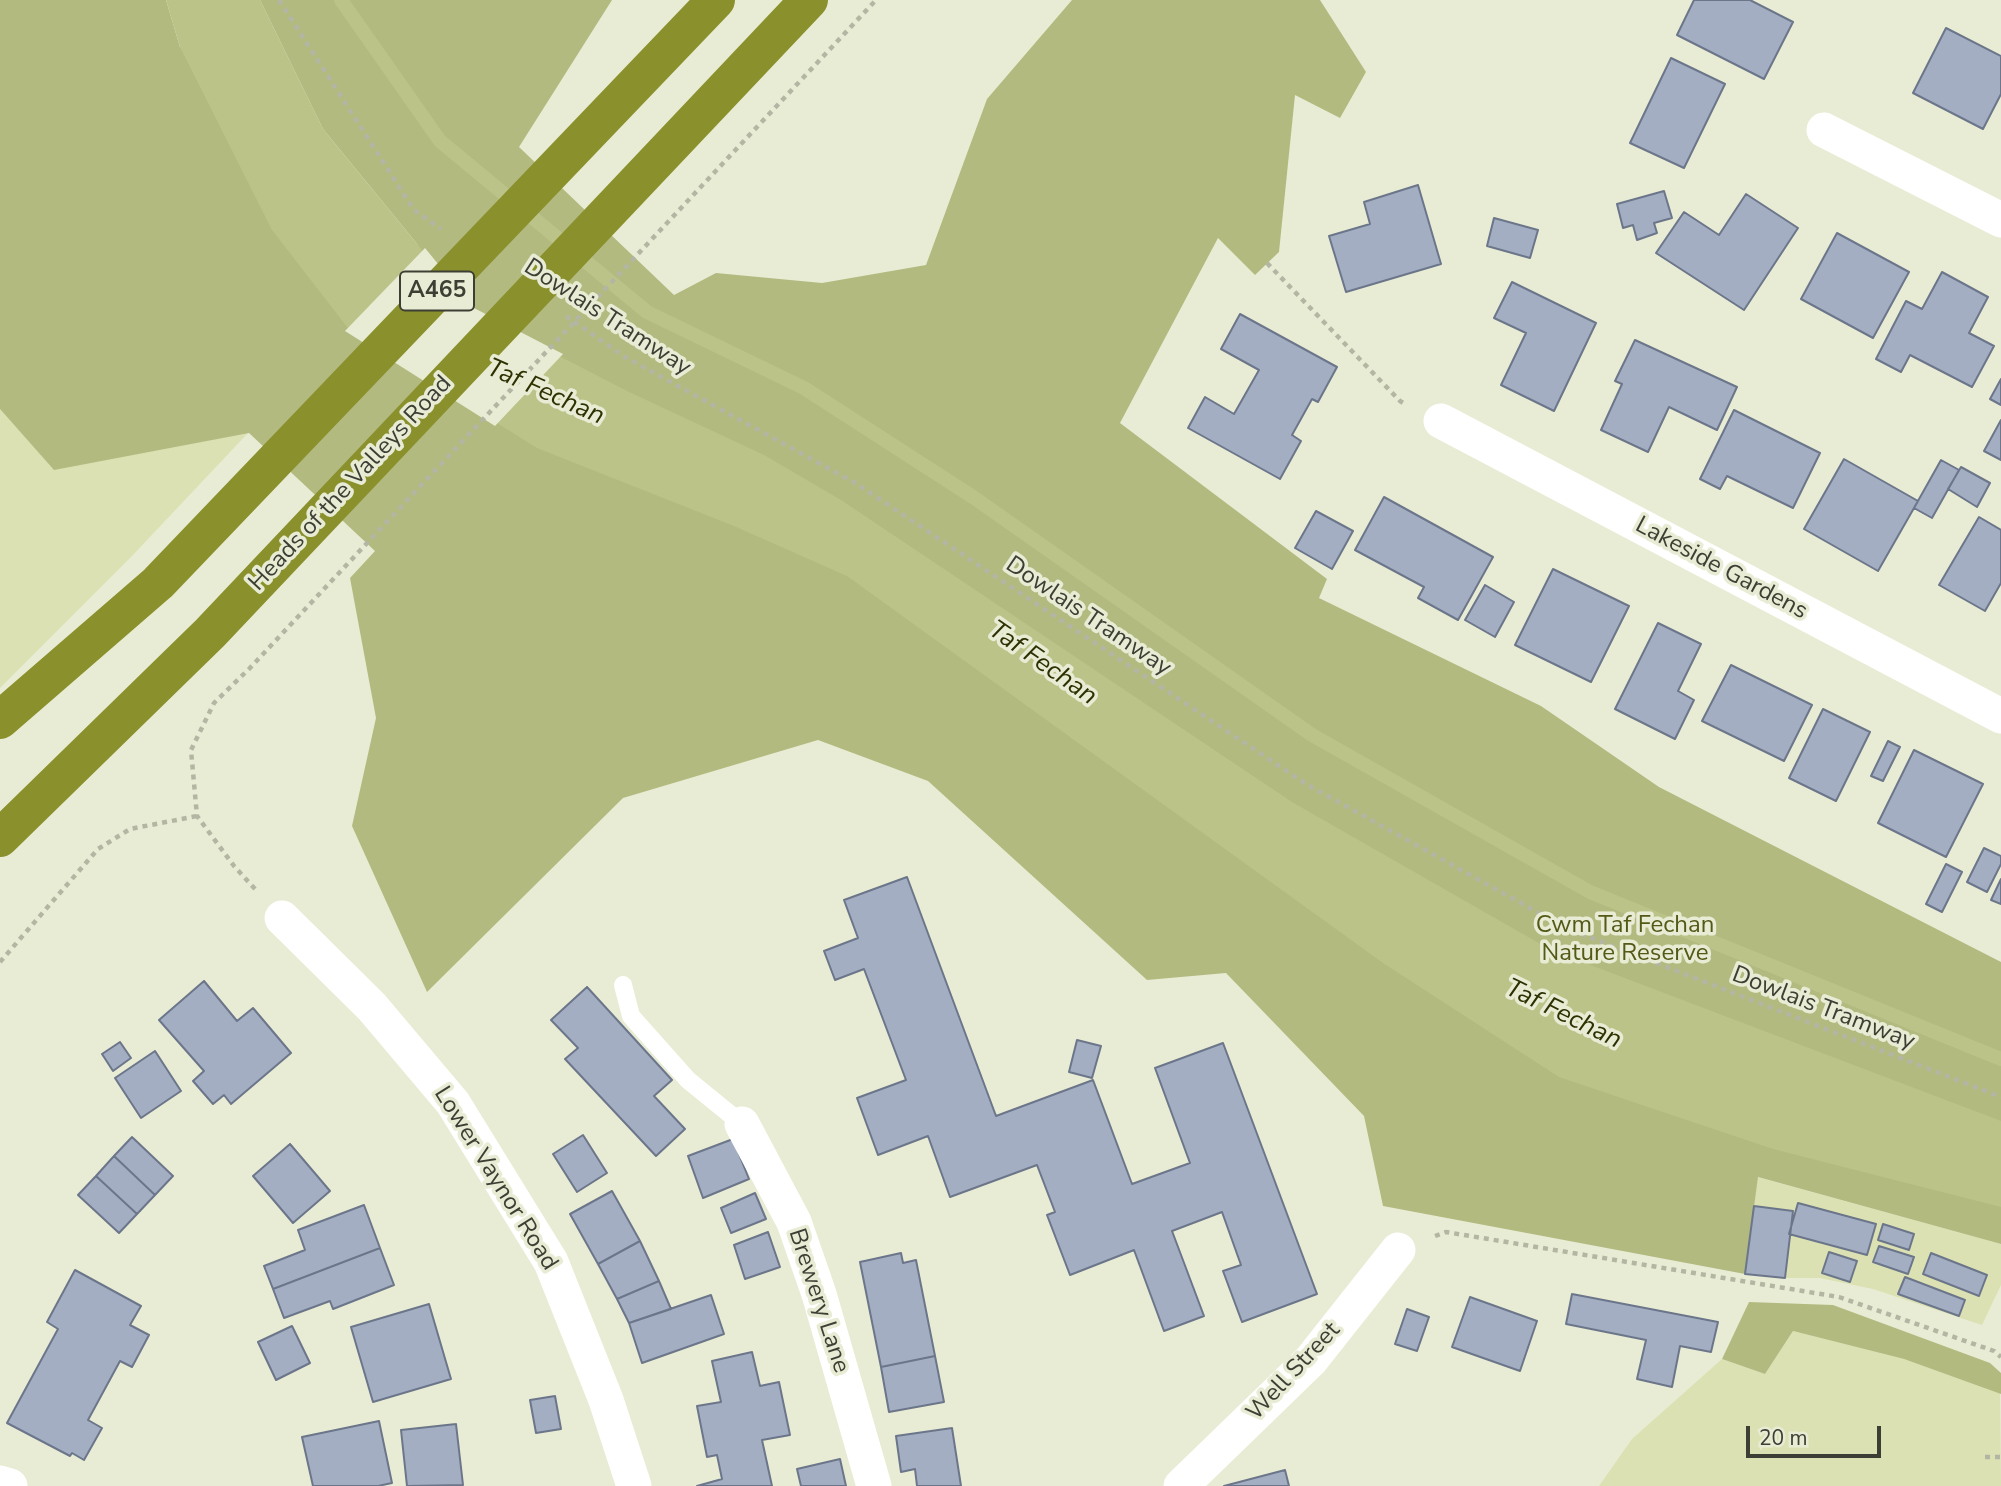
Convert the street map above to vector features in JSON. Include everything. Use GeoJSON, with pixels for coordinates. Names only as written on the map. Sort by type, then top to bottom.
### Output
{"type":"FeatureCollection","features":[{"type":"Feature","properties":{"kind":"highway","name":"A465"},"geometry":{"type":"LineString","coordinates":[[0,720],[158,583],[716,0]]}},
{"type":"Feature","properties":{"kind":"highway","name":"Heads of the Valleys Road"},"geometry":{"type":"LineString","coordinates":[[0,838],[210,632],[808,0]]}},
{"type":"Feature","properties":{"kind":"street"},"geometry":{"type":"LineString","coordinates":[[1824,130],[2001,220]]}},
{"type":"Feature","properties":{"kind":"street","name":"Lakeside Gardens"},"geometry":{"type":"LineString","coordinates":[[1441,421],[2001,716]]}},
{"type":"Feature","properties":{"kind":"street","name":"Lower Vaynor Road"},"geometry":{"type":"LineString","coordinates":[[282,918],[372,1007],[453,1103],[551,1262],[606,1401],[634,1486]]}},
{"type":"Feature","properties":{"kind":"street","name":"Brewery Lane"},"geometry":{"type":"LineString","coordinates":[[742,1124],[798,1234],[819,1294],[874,1486]]}},
{"type":"Feature","properties":{"kind":"street","name":"Well Street"},"geometry":{"type":"LineString","coordinates":[[1181,1486],[1311,1360],[1398,1250]]}},
{"type":"Feature","properties":{"kind":"street"},"geometry":{"type":"LineString","coordinates":[[0,1483],[10,1486]]}},
{"type":"Feature","properties":{"kind":"lane"},"geometry":{"type":"LineString","coordinates":[[623,985],[631,1016],[688,1080],[742,1124]]}},
{"type":"Feature","properties":{"kind":"path"},"geometry":{"type":"LineString","coordinates":[[279,0],[414,210],[448,233]]}},
{"type":"Feature","properties":{"kind":"path"},"geometry":{"type":"LineString","coordinates":[[282,918],[234,866],[197,816],[191,750],[214,703],[249,669],[876,0]]}},
{"type":"Feature","properties":{"kind":"path"},"geometry":{"type":"LineString","coordinates":[[1267,264],[1400,401],[1441,421]]}},
{"type":"Feature","properties":{"kind":"path","name":"Dowlais Tramway"},"geometry":{"type":"LineString","coordinates":[[559,310],[625,356],[857,484],[1306,784],[1566,928],[2001,1097]]}},
{"type":"Feature","properties":{"kind":"path"},"geometry":{"type":"LineString","coordinates":[[0,962],[98,849],[130,829],[197,816]]}},
{"type":"Feature","properties":{"kind":"path"},"geometry":{"type":"LineString","coordinates":[[1398,1250],[1446,1232],[1839,1297],[1994,1351],[2001,1357]]}},
{"type":"Feature","properties":{"kind":"path"},"geometry":{"type":"LineString","coordinates":[[1985,1457],[2001,1457]]}},
{"type":"Feature","properties":{"kind":"shaded area"},"geometry":{"type":"Polygon","coordinates":[[[0,409],[54,469],[249,432],[131,557],[0,688],[0,409]]]}},
{"type":"Feature","properties":{"kind":"shaded area"},"geometry":{"type":"Polygon","coordinates":[[[1757,1177],[2001,1244],[2001,1285],[1982,1325],[1873,1289],[1820,1278],[1745,1274],[1757,1177]]]}},
{"type":"Feature","properties":{"kind":"shaded area"},"geometry":{"type":"Polygon","coordinates":[[[1793,1331],[1904,1359],[2000,1393],[2001,1486],[1599,1486],[1632,1439],[1722,1359],[1765,1374],[1793,1331]]]}},
{"type":"Feature","properties":{"kind":"green space","name":"Cwm Taf Fechan Nature Reserve"},"geometry":{"type":"Polygon","coordinates":[[[0,0],[166,0],[180,47],[418,245],[323,129],[260,0],[612,0],[519,147],[674,295],[716,273],[822,283],[926,265],[987,99],[1072,0],[1320,0],[1366,72],[1340,118],[1295,95],[1279,252],[1255,275],[1218,238],[1120,423],[1327,579],[1319,598],[1541,706],[1659,787],[2001,962],[2001,1244],[1758,1177],[1745,1274],[1383,1206],[1364,1116],[1226,973],[1147,980],[928,781],[818,740],[623,798],[427,992],[352,826],[376,718],[350,578],[375,551],[249,433],[54,470],[0,409],[0,0]]]}},
{"type":"Feature","properties":{"kind":"green space"},"geometry":{"type":"Polygon","coordinates":[[[1749,1302],[1833,1305],[1990,1363],[2001,1373],[2001,1394],[1904,1359],[1793,1331],[1765,1374],[1722,1359],[1749,1302]]]}},
{"type":"Feature","properties":{"kind":"water","name":"Taf Fechan"},"geometry":{"type":"Polygon","coordinates":[[[166,0],[260,0],[323,129],[472,311],[627,391],[764,455],[841,500],[1292,802],[1551,950],[2001,1121],[2001,1207],[1773,1149],[1559,1077],[1383,963],[847,576],[734,526],[537,448],[351,332],[272,230],[180,47],[166,0]]]}},
{"type":"Feature","properties":{"kind":"pier"},"geometry":{"type":"Polygon","coordinates":[[[425,248],[474,308],[563,354],[495,426],[345,331],[425,248]]]}},
{"type":"Feature","properties":{"kind":"building"},"geometry":{"type":"Polygon","coordinates":[[[1694,0],[1750,0],[1793,22],[1764,79],[1677,35],[1694,0]]]}},
{"type":"Feature","properties":{"kind":"building"},"geometry":{"type":"Polygon","coordinates":[[[1946,28],[2001,56],[2001,94],[1983,129],[1913,93],[1946,28]]]}},
{"type":"Feature","properties":{"kind":"building"},"geometry":{"type":"Polygon","coordinates":[[[1671,58],[1725,84],[1684,168],[1630,143],[1671,58]]]}},
{"type":"Feature","properties":{"kind":"building"},"geometry":{"type":"Polygon","coordinates":[[[1418,185],[1441,264],[1346,292],[1329,236],[1370,224],[1364,202],[1418,185]]]}},
{"type":"Feature","properties":{"kind":"building"},"geometry":{"type":"Polygon","coordinates":[[[1664,191],[1672,218],[1654,223],[1657,233],[1637,240],[1633,225],[1623,228],[1617,204],[1664,191]]]}},
{"type":"Feature","properties":{"kind":"building"},"geometry":{"type":"Polygon","coordinates":[[[1746,194],[1798,228],[1744,310],[1656,253],[1684,212],[1719,235],[1746,194]]]}},
{"type":"Feature","properties":{"kind":"building"},"geometry":{"type":"Polygon","coordinates":[[[1494,218],[1538,230],[1530,258],[1487,246],[1494,218]]]}},
{"type":"Feature","properties":{"kind":"building"},"geometry":{"type":"Polygon","coordinates":[[[1837,233],[1909,272],[1873,338],[1801,299],[1837,233]]]}},
{"type":"Feature","properties":{"kind":"building"},"geometry":{"type":"Polygon","coordinates":[[[1942,272],[1988,297],[1969,333],[1994,346],[1972,387],[1910,355],[1901,372],[1876,359],[1906,301],[1922,309],[1942,272]]]}},
{"type":"Feature","properties":{"kind":"building"},"geometry":{"type":"Polygon","coordinates":[[[1512,282],[1596,323],[1554,411],[1501,385],[1526,333],[1494,318],[1512,282]]]}},
{"type":"Feature","properties":{"kind":"building"},"geometry":{"type":"Polygon","coordinates":[[[1240,314],[1337,367],[1318,402],[1312,399],[1292,435],[1301,441],[1280,479],[1188,428],[1205,397],[1234,414],[1259,370],[1221,349],[1240,314]]]}},
{"type":"Feature","properties":{"kind":"building"},"geometry":{"type":"Polygon","coordinates":[[[1635,340],[1737,387],[1717,430],[1669,407],[1648,452],[1601,430],[1622,384],[1615,381],[1635,340]]]}},
{"type":"Feature","properties":{"kind":"building"},"geometry":{"type":"Polygon","coordinates":[[[2001,379],[2001,405],[1990,399],[2001,379]]]}},
{"type":"Feature","properties":{"kind":"building"},"geometry":{"type":"Polygon","coordinates":[[[1734,410],[1820,453],[1793,508],[1727,476],[1720,489],[1700,479],[1734,410]]]}},
{"type":"Feature","properties":{"kind":"building"},"geometry":{"type":"Polygon","coordinates":[[[2001,420],[2001,460],[1984,451],[2001,420]]]}},
{"type":"Feature","properties":{"kind":"building"},"geometry":{"type":"Polygon","coordinates":[[[1844,459],[1918,501],[1878,571],[1804,529],[1844,459]]]}},
{"type":"Feature","properties":{"kind":"building"},"geometry":{"type":"Polygon","coordinates":[[[1941,460],[1959,470],[1932,518],[1914,508],[1941,460]]]}},
{"type":"Feature","properties":{"kind":"building"},"geometry":{"type":"Polygon","coordinates":[[[1961,467],[1990,483],[1977,507],[1948,489],[1961,467]]]}},
{"type":"Feature","properties":{"kind":"building"},"geometry":{"type":"Polygon","coordinates":[[[1384,497],[1493,557],[1458,620],[1418,598],[1424,587],[1355,550],[1384,497]]]}},
{"type":"Feature","properties":{"kind":"building"},"geometry":{"type":"Polygon","coordinates":[[[1316,511],[1353,531],[1332,569],[1295,548],[1316,511]]]}},
{"type":"Feature","properties":{"kind":"building"},"geometry":{"type":"Polygon","coordinates":[[[1979,517],[2001,530],[2001,583],[1985,611],[1939,585],[1979,517]]]}},
{"type":"Feature","properties":{"kind":"building"},"geometry":{"type":"Polygon","coordinates":[[[1553,569],[1629,606],[1591,682],[1515,645],[1553,569]]]}},
{"type":"Feature","properties":{"kind":"building"},"geometry":{"type":"Polygon","coordinates":[[[1485,585],[1514,602],[1495,637],[1465,620],[1485,585]]]}},
{"type":"Feature","properties":{"kind":"building"},"geometry":{"type":"Polygon","coordinates":[[[1658,623],[1701,644],[1678,691],[1694,700],[1675,739],[1615,709],[1658,623]]]}},
{"type":"Feature","properties":{"kind":"building"},"geometry":{"type":"Polygon","coordinates":[[[1731,665],[1812,705],[1784,761],[1702,721],[1731,665]]]}},
{"type":"Feature","properties":{"kind":"building"},"geometry":{"type":"Polygon","coordinates":[[[1823,709],[1870,732],[1836,801],[1789,778],[1823,709]]]}},
{"type":"Feature","properties":{"kind":"building"},"geometry":{"type":"Polygon","coordinates":[[[1888,741],[1900,747],[1883,781],[1871,776],[1888,741]]]}},
{"type":"Feature","properties":{"kind":"building"},"geometry":{"type":"Polygon","coordinates":[[[1914,750],[1983,784],[1946,857],[1878,823],[1914,750]]]}},
{"type":"Feature","properties":{"kind":"building"},"geometry":{"type":"Polygon","coordinates":[[[1984,848],[2001,856],[2001,864],[1987,892],[1967,882],[1984,848]]]}},
{"type":"Feature","properties":{"kind":"building"},"geometry":{"type":"Polygon","coordinates":[[[1946,864],[1962,872],[1942,912],[1926,904],[1946,864]]]}},
{"type":"Feature","properties":{"kind":"building"},"geometry":{"type":"Polygon","coordinates":[[[907,877],[996,1116],[1093,1080],[1132,1184],[1190,1163],[1155,1068],[1223,1043],[1317,1294],[1242,1322],[1223,1271],[1241,1265],[1222,1212],[1172,1231],[1204,1316],[1164,1331],[1134,1250],[1070,1275],[1047,1215],[1055,1212],[1037,1165],[950,1197],[928,1136],[878,1155],[857,1098],[906,1080],[864,969],[835,980],[824,951],[858,938],[844,900],[907,877]]]}},
{"type":"Feature","properties":{"kind":"building"},"geometry":{"type":"Polygon","coordinates":[[[2001,879],[2001,904],[1991,900],[2001,879]]]}},
{"type":"Feature","properties":{"kind":"building"},"geometry":{"type":"Polygon","coordinates":[[[204,981],[237,1021],[253,1008],[291,1053],[231,1104],[224,1095],[213,1104],[193,1081],[204,1071],[159,1020],[204,981]]]}},
{"type":"Feature","properties":{"kind":"building"},"geometry":{"type":"Polygon","coordinates":[[[587,987],[672,1080],[654,1096],[685,1129],[656,1156],[565,1059],[578,1048],[551,1020],[587,987]]]}},
{"type":"Feature","properties":{"kind":"building"},"geometry":{"type":"Polygon","coordinates":[[[1077,1040],[1101,1046],[1092,1078],[1069,1072],[1077,1040]]]}},
{"type":"Feature","properties":{"kind":"building"},"geometry":{"type":"Polygon","coordinates":[[[120,1042],[131,1058],[113,1071],[102,1054],[120,1042]]]}},
{"type":"Feature","properties":{"kind":"building"},"geometry":{"type":"Polygon","coordinates":[[[155,1051],[181,1091],[141,1118],[115,1078],[155,1051]]]}},
{"type":"Feature","properties":{"kind":"building"},"geometry":{"type":"Polygon","coordinates":[[[583,1135],[607,1173],[577,1192],[553,1154],[583,1135]]]}},
{"type":"Feature","properties":{"kind":"building"},"geometry":{"type":"Polygon","coordinates":[[[132,1137],[173,1176],[155,1195],[114,1156],[132,1137]]]}},
{"type":"Feature","properties":{"kind":"building"},"geometry":{"type":"Polygon","coordinates":[[[733,1139],[749,1179],[703,1198],[688,1156],[733,1139]]]}},
{"type":"Feature","properties":{"kind":"building"},"geometry":{"type":"Polygon","coordinates":[[[290,1144],[330,1191],[293,1223],[253,1176],[290,1144]]]}},
{"type":"Feature","properties":{"kind":"building"},"geometry":{"type":"Polygon","coordinates":[[[114,1156],[155,1195],[137,1214],[96,1176],[114,1156]]]}},
{"type":"Feature","properties":{"kind":"building"},"geometry":{"type":"Polygon","coordinates":[[[96,1176],[137,1214],[119,1233],[78,1195],[96,1176]]]}},
{"type":"Feature","properties":{"kind":"building"},"geometry":{"type":"Polygon","coordinates":[[[612,1191],[640,1241],[598,1264],[570,1214],[612,1191]]]}},
{"type":"Feature","properties":{"kind":"building"},"geometry":{"type":"Polygon","coordinates":[[[755,1193],[766,1219],[731,1233],[721,1208],[755,1193]]]}},
{"type":"Feature","properties":{"kind":"building"},"geometry":{"type":"Polygon","coordinates":[[[1798,1203],[1876,1224],[1867,1255],[1789,1234],[1798,1203]]]}},
{"type":"Feature","properties":{"kind":"building"},"geometry":{"type":"Polygon","coordinates":[[[364,1205],[380,1248],[273,1289],[264,1266],[305,1250],[298,1230],[364,1205]]]}},
{"type":"Feature","properties":{"kind":"building"},"geometry":{"type":"Polygon","coordinates":[[[1754,1206],[1793,1211],[1785,1278],[1745,1274],[1754,1206]]]}},
{"type":"Feature","properties":{"kind":"building"},"geometry":{"type":"Polygon","coordinates":[[[1883,1224],[1914,1234],[1909,1250],[1878,1240],[1883,1224]]]}},
{"type":"Feature","properties":{"kind":"building"},"geometry":{"type":"Polygon","coordinates":[[[768,1232],[780,1267],[745,1279],[734,1245],[768,1232]]]}},
{"type":"Feature","properties":{"kind":"building"},"geometry":{"type":"Polygon","coordinates":[[[640,1241],[659,1281],[617,1299],[598,1264],[640,1241]]]}},
{"type":"Feature","properties":{"kind":"building"},"geometry":{"type":"Polygon","coordinates":[[[1879,1246],[1914,1257],[1908,1274],[1873,1262],[1879,1246]]]}},
{"type":"Feature","properties":{"kind":"building"},"geometry":{"type":"Polygon","coordinates":[[[380,1248],[394,1285],[333,1309],[330,1301],[284,1318],[273,1289],[380,1248]]]}},
{"type":"Feature","properties":{"kind":"building"},"geometry":{"type":"Polygon","coordinates":[[[1829,1252],[1857,1261],[1850,1282],[1822,1273],[1829,1252]]]}},
{"type":"Feature","properties":{"kind":"building"},"geometry":{"type":"Polygon","coordinates":[[[901,1253],[903,1263],[916,1260],[935,1356],[881,1367],[860,1262],[901,1253]]]}},
{"type":"Feature","properties":{"kind":"building"},"geometry":{"type":"Polygon","coordinates":[[[1931,1253],[1987,1275],[1979,1296],[1923,1274],[1931,1253]]]}},
{"type":"Feature","properties":{"kind":"building"},"geometry":{"type":"Polygon","coordinates":[[[75,1270],[141,1306],[130,1325],[149,1335],[132,1367],[120,1361],[88,1420],[102,1428],[84,1460],[72,1453],[70,1456],[7,1423],[58,1329],[47,1322],[75,1270]]]}},
{"type":"Feature","properties":{"kind":"building"},"geometry":{"type":"Polygon","coordinates":[[[1905,1277],[1965,1300],[1959,1316],[1898,1294],[1905,1277]]]}},
{"type":"Feature","properties":{"kind":"building"},"geometry":{"type":"Polygon","coordinates":[[[659,1281],[671,1309],[629,1323],[617,1299],[659,1281]]]}},
{"type":"Feature","properties":{"kind":"building"},"geometry":{"type":"Polygon","coordinates":[[[1572,1294],[1718,1322],[1711,1352],[1680,1346],[1672,1387],[1637,1379],[1646,1340],[1566,1324],[1572,1294]]]}},
{"type":"Feature","properties":{"kind":"building"},"geometry":{"type":"Polygon","coordinates":[[[711,1295],[724,1334],[642,1363],[629,1323],[711,1295]]]}},
{"type":"Feature","properties":{"kind":"building"},"geometry":{"type":"Polygon","coordinates":[[[1470,1297],[1537,1321],[1520,1371],[1452,1347],[1470,1297]]]}},
{"type":"Feature","properties":{"kind":"building"},"geometry":{"type":"Polygon","coordinates":[[[429,1304],[451,1379],[373,1402],[351,1327],[429,1304]]]}},
{"type":"Feature","properties":{"kind":"building"},"geometry":{"type":"Polygon","coordinates":[[[1407,1309],[1429,1317],[1417,1351],[1395,1344],[1407,1309]]]}},
{"type":"Feature","properties":{"kind":"building"},"geometry":{"type":"Polygon","coordinates":[[[292,1326],[310,1363],[276,1380],[258,1342],[292,1326]]]}},
{"type":"Feature","properties":{"kind":"building"},"geometry":{"type":"Polygon","coordinates":[[[752,1352],[760,1386],[779,1382],[790,1435],[762,1440],[772,1486],[697,1486],[722,1479],[717,1455],[707,1457],[697,1406],[721,1402],[712,1361],[752,1352]]]}},
{"type":"Feature","properties":{"kind":"building"},"geometry":{"type":"Polygon","coordinates":[[[935,1356],[944,1402],[889,1412],[881,1367],[935,1356]]]}},
{"type":"Feature","properties":{"kind":"building"},"geometry":{"type":"Polygon","coordinates":[[[555,1396],[561,1429],[536,1433],[530,1400],[555,1396]]]}},
{"type":"Feature","properties":{"kind":"building"},"geometry":{"type":"Polygon","coordinates":[[[379,1421],[392,1483],[378,1486],[313,1486],[302,1437],[379,1421]]]}},
{"type":"Feature","properties":{"kind":"building"},"geometry":{"type":"Polygon","coordinates":[[[456,1424],[463,1485],[407,1486],[401,1430],[456,1424]]]}},
{"type":"Feature","properties":{"kind":"building"},"geometry":{"type":"Polygon","coordinates":[[[952,1428],[961,1486],[917,1486],[915,1469],[901,1472],[896,1436],[952,1428]]]}},
{"type":"Feature","properties":{"kind":"building"},"geometry":{"type":"Polygon","coordinates":[[[840,1459],[846,1486],[801,1486],[797,1469],[840,1459]]]}},
{"type":"Feature","properties":{"kind":"building"},"geometry":{"type":"Polygon","coordinates":[[[1285,1470],[1289,1486],[1224,1486],[1285,1470]]]}},
{"type":"Feature","properties":{"kind":"waterway"},"geometry":{"type":"LineString","coordinates":[[341,0],[440,141],[647,312],[804,388],[973,497],[1312,735],[1590,892],[2001,1059]]}}]}
